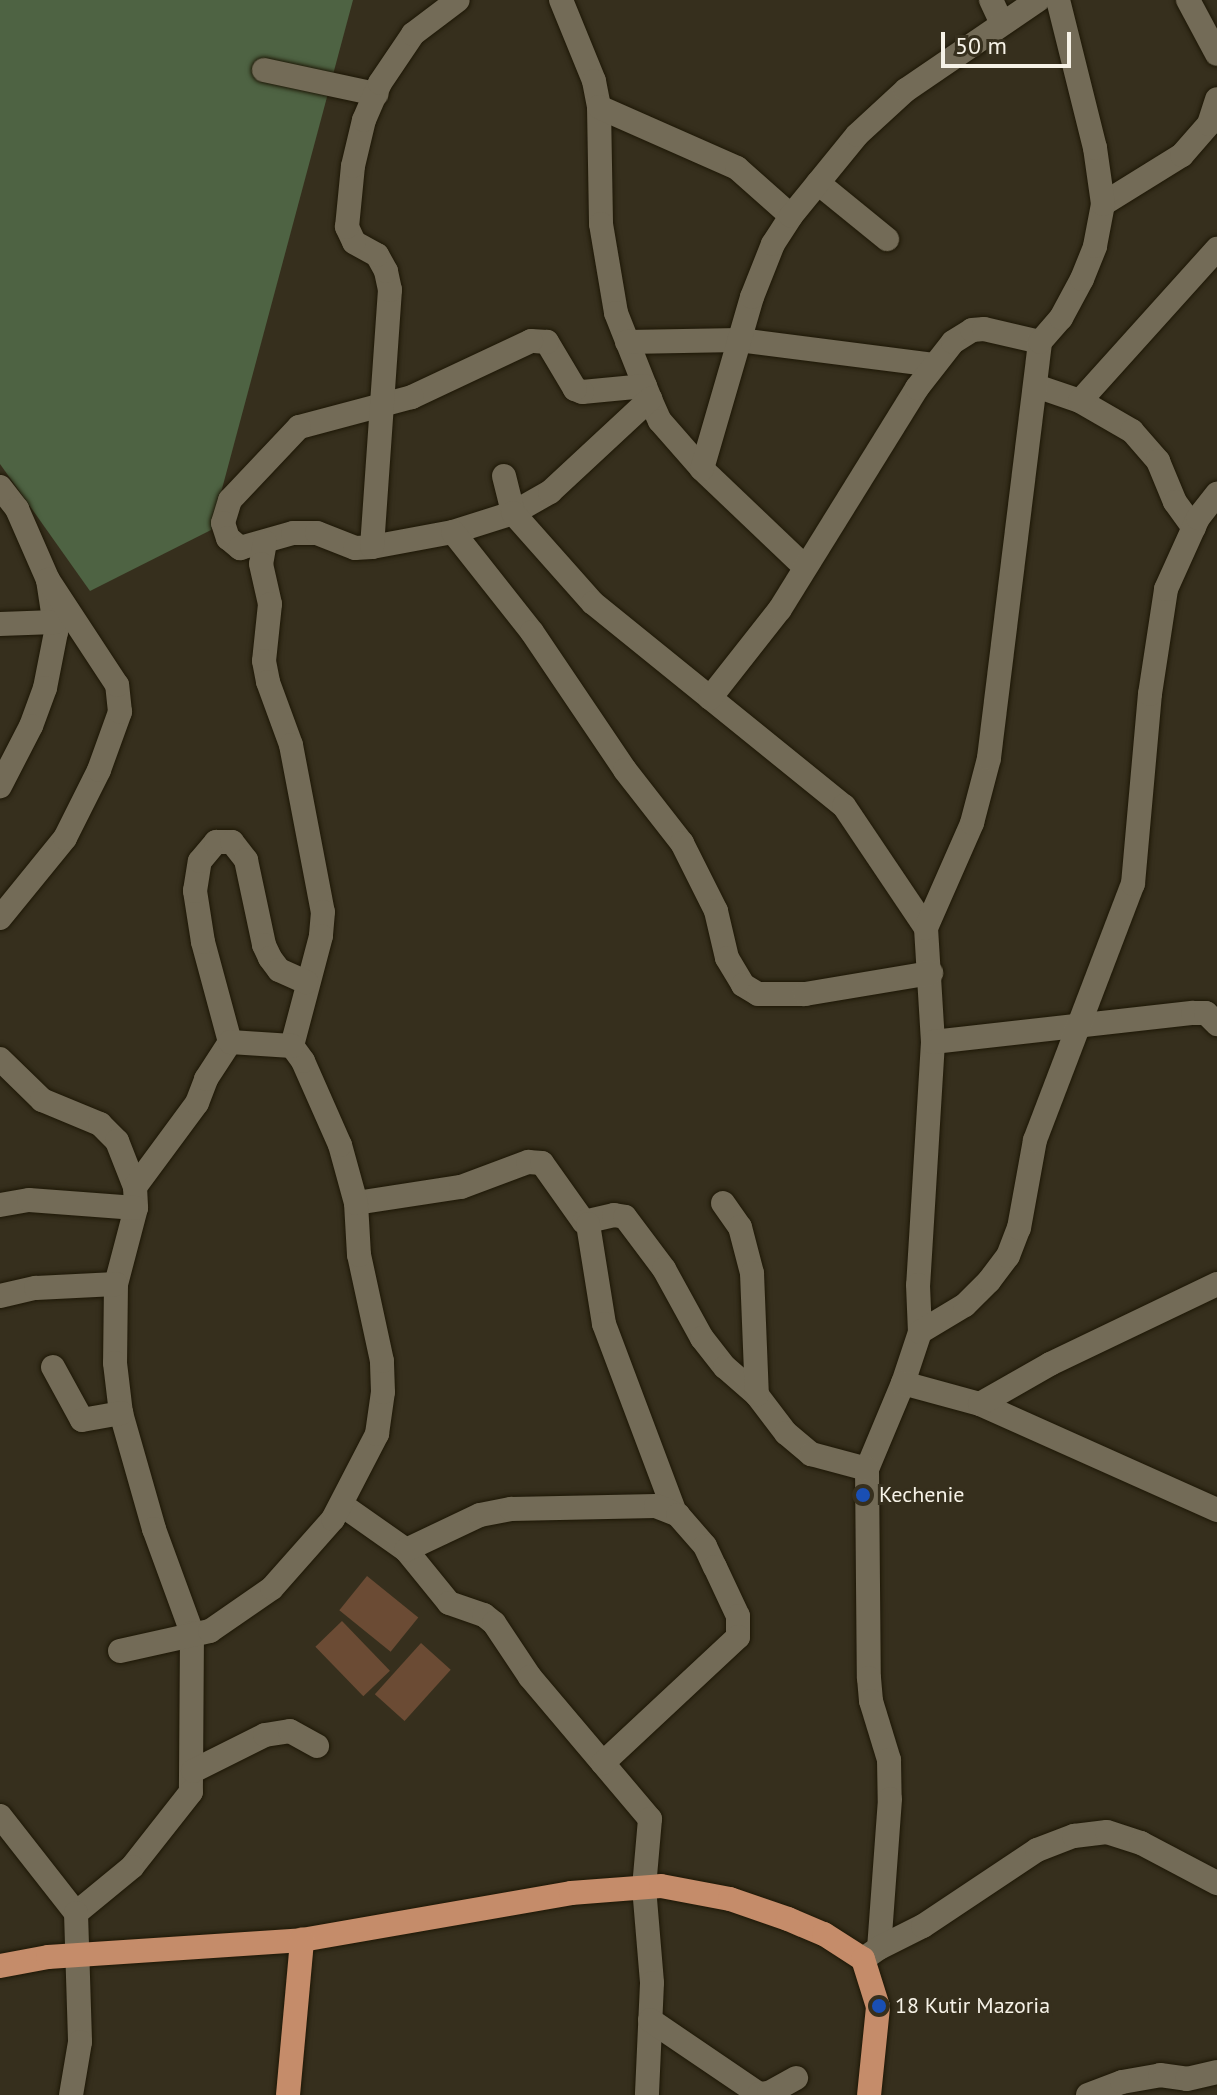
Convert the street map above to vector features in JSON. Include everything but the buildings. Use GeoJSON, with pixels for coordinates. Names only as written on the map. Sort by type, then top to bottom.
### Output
{"type":"FeatureCollection","features":[{"type":"Feature","properties":{"kind":"main road"},"geometry":{"type":"LineString","coordinates":[[0,1966],[48,1957],[302,1940],[571,1893],[644,1887],[696,1892],[745,1904],[871,1953],[878,2007],[869,2095]]}},
{"type":"Feature","properties":{"kind":"main road"},"geometry":{"type":"LineString","coordinates":[[288,2095],[302,1940]]}},
{"type":"Feature","properties":{"kind":"street"},"geometry":{"type":"LineString","coordinates":[[372,547],[390,290],[386,271],[377,255],[354,242],[347,227],[353,166],[364,120],[376,94],[413,34],[458,0]]}},
{"type":"Feature","properties":{"kind":"street"},"geometry":{"type":"LineString","coordinates":[[561,0],[594,81],[599,107],[601,224],[616,313],[660,421],[702,469],[805,567]]}},
{"type":"Feature","properties":{"kind":"street"},"geometry":{"type":"LineString","coordinates":[[991,0],[1002,24]]}},
{"type":"Feature","properties":{"kind":"street"},"geometry":{"type":"LineString","coordinates":[[702,469],[739,340],[773,244],[791,216],[857,135],[906,90],[1038,0]]}},
{"type":"Feature","properties":{"kind":"street"},"geometry":{"type":"LineString","coordinates":[[926,928],[972,823],[989,758],[1040,342],[1061,318],[1082,279],[1095,246],[1103,204],[1095,148],[1058,0]]}},
{"type":"Feature","properties":{"kind":"street"},"geometry":{"type":"LineString","coordinates":[[1188,0],[1217,54]]}},
{"type":"Feature","properties":{"kind":"street"},"geometry":{"type":"LineString","coordinates":[[264,70],[376,94]]}},
{"type":"Feature","properties":{"kind":"street"},"geometry":{"type":"LineString","coordinates":[[1103,204],[1182,155],[1209,124],[1217,99]]}},
{"type":"Feature","properties":{"kind":"street"},"geometry":{"type":"LineString","coordinates":[[599,107],[737,168],[791,216]]}},
{"type":"Feature","properties":{"kind":"street"},"geometry":{"type":"LineString","coordinates":[[818,183],[887,239]]}},
{"type":"Feature","properties":{"kind":"street"},"geometry":{"type":"LineString","coordinates":[[1080,401],[1217,249]]}},
{"type":"Feature","properties":{"kind":"street"},"geometry":{"type":"LineString","coordinates":[[710,698],[780,609],[933,365],[953,342],[972,330],[992,330],[1040,342]]}},
{"type":"Feature","properties":{"kind":"street"},"geometry":{"type":"LineString","coordinates":[[540,340],[553,350],[575,389],[582,392],[648,392],[550,492],[513,513],[453,532],[355,548],[317,533],[293,533],[240,548],[228,538],[223,523],[230,500],[299,427],[412,397],[484,361],[540,340]]}},
{"type":"Feature","properties":{"kind":"street"},"geometry":{"type":"LineString","coordinates":[[627,342],[739,340],[933,365]]}},
{"type":"Feature","properties":{"kind":"street"},"geometry":{"type":"LineString","coordinates":[[1036,386],[1080,401],[1132,431],[1147,445],[1175,502],[1196,523]]}},
{"type":"Feature","properties":{"kind":"street"},"geometry":{"type":"LineString","coordinates":[[504,476],[513,513],[593,603],[844,806],[926,928],[933,1042],[918,1285],[920,1332],[903,1383],[867,1469],[869,1678],[871,1701],[885,1740],[890,1779],[871,1953]]}},
{"type":"Feature","properties":{"kind":"street"},"geometry":{"type":"LineString","coordinates":[[0,487],[8,512],[48,580],[117,685],[120,712],[99,770],[65,838],[0,918]]}},
{"type":"Feature","properties":{"kind":"street"},"geometry":{"type":"LineString","coordinates":[[920,1332],[965,1305],[1008,1256],[1019,1228],[1035,1140],[1133,884],[1166,589],[1196,523],[1217,494]]}},
{"type":"Feature","properties":{"kind":"street"},"geometry":{"type":"LineString","coordinates":[[453,532],[532,632],[625,770],[682,843],[716,911],[727,958],[743,985],[758,994],[790,995],[931,973]]}},
{"type":"Feature","properties":{"kind":"street"},"geometry":{"type":"LineString","coordinates":[[120,1651],[210,1631],[231,1620],[272,1588],[305,1553],[342,1505],[377,1434],[383,1392],[378,1337],[359,1255],[356,1203],[340,1145],[303,1061],[292,1046],[306,982],[321,936],[323,912],[291,745],[268,682],[264,661],[270,604],[261,564],[265,542]]}},
{"type":"Feature","properties":{"kind":"street"},"geometry":{"type":"LineString","coordinates":[[0,786],[31,726],[45,688],[56,632],[48,580]]}},
{"type":"Feature","properties":{"kind":"street"},"geometry":{"type":"LineString","coordinates":[[0,624],[55,622]]}},
{"type":"Feature","properties":{"kind":"street"},"geometry":{"type":"LineString","coordinates":[[76,1913],[132,1867],[191,1792],[192,1633],[154,1529],[121,1413],[115,1363],[116,1284],[136,1197],[197,1103],[206,1079],[230,1042],[203,942],[195,891],[200,861],[216,842],[232,842],[246,860],[264,945],[270,958],[279,970],[306,982]]}},
{"type":"Feature","properties":{"kind":"street"},"geometry":{"type":"LineString","coordinates":[[933,1042],[1193,1013],[1206,1013],[1217,1024]]}},
{"type":"Feature","properties":{"kind":"street"},"geometry":{"type":"LineString","coordinates":[[230,1042],[292,1046]]}},
{"type":"Feature","properties":{"kind":"street"},"geometry":{"type":"LineString","coordinates":[[0,1059],[42,1100],[100,1124],[117,1141],[136,1197]]}},
{"type":"Feature","properties":{"kind":"street"},"geometry":{"type":"LineString","coordinates":[[356,1203],[461,1187],[536,1161],[549,1170],[588,1224],[598,1295],[609,1339],[675,1513],[705,1546],[738,1616],[738,1637],[603,1763]]}},
{"type":"Feature","properties":{"kind":"street"},"geometry":{"type":"LineString","coordinates":[[0,1205],[29,1200],[136,1197]]}},
{"type":"Feature","properties":{"kind":"street"},"geometry":{"type":"LineString","coordinates":[[723,1203],[740,1227],[752,1273],[757,1395]]}},
{"type":"Feature","properties":{"kind":"street"},"geometry":{"type":"LineString","coordinates":[[588,1224],[608,1216],[625,1217],[664,1269],[702,1338],[725,1367],[757,1395],[786,1433],[811,1454],[867,1469]]}},
{"type":"Feature","properties":{"kind":"street"},"geometry":{"type":"LineString","coordinates":[[0,1296],[36,1288],[116,1284]]}},
{"type":"Feature","properties":{"kind":"street"},"geometry":{"type":"LineString","coordinates":[[980,1404],[1050,1364],[1217,1284]]}},
{"type":"Feature","properties":{"kind":"street"},"geometry":{"type":"LineString","coordinates":[[53,1367],[82,1420],[121,1413]]}},
{"type":"Feature","properties":{"kind":"street"},"geometry":{"type":"LineString","coordinates":[[903,1383],[980,1404],[1217,1510]]}},
{"type":"Feature","properties":{"kind":"street"},"geometry":{"type":"LineString","coordinates":[[342,1505],[406,1550],[449,1603],[484,1615],[494,1623],[530,1677],[650,1819],[644,1887],[650,1927],[647,2095]]}},
{"type":"Feature","properties":{"kind":"street"},"geometry":{"type":"LineString","coordinates":[[406,1550],[480,1515],[511,1509],[656,1506],[675,1513]]}},
{"type":"Feature","properties":{"kind":"street"},"geometry":{"type":"LineString","coordinates":[[193,1771],[265,1735],[290,1731],[317,1746]]}},
{"type":"Feature","properties":{"kind":"street"},"geometry":{"type":"LineString","coordinates":[[0,1816],[76,1913],[80,2042],[71,2095]]}},
{"type":"Feature","properties":{"kind":"street"},"geometry":{"type":"LineString","coordinates":[[871,1953],[923,1926],[1037,1850],[1074,1836],[1107,1832],[1141,1843],[1217,1883]]}},
{"type":"Feature","properties":{"kind":"street"},"geometry":{"type":"LineString","coordinates":[[650,2020],[759,2094],[769,2093],[796,2078]]}},
{"type":"Feature","properties":{"kind":"street"},"geometry":{"type":"LineString","coordinates":[[1088,2095],[1122,2082],[1160,2075],[1188,2087],[1217,2072]]}},
{"type":"Feature","properties":{"kind":"green space"},"geometry":{"type":"Polygon","coordinates":[[[0,0],[353,0],[211,530],[90,591],[0,464],[0,0]]]}},
{"type":"Feature","properties":{"kind":"place","name":"Kechenie"},"geometry":{"type":"Point","coordinates":[863,1495]}},
{"type":"Feature","properties":{"kind":"place","name":"18 Kutir Mazoria"},"geometry":{"type":"Point","coordinates":[879,2006]}}]}
